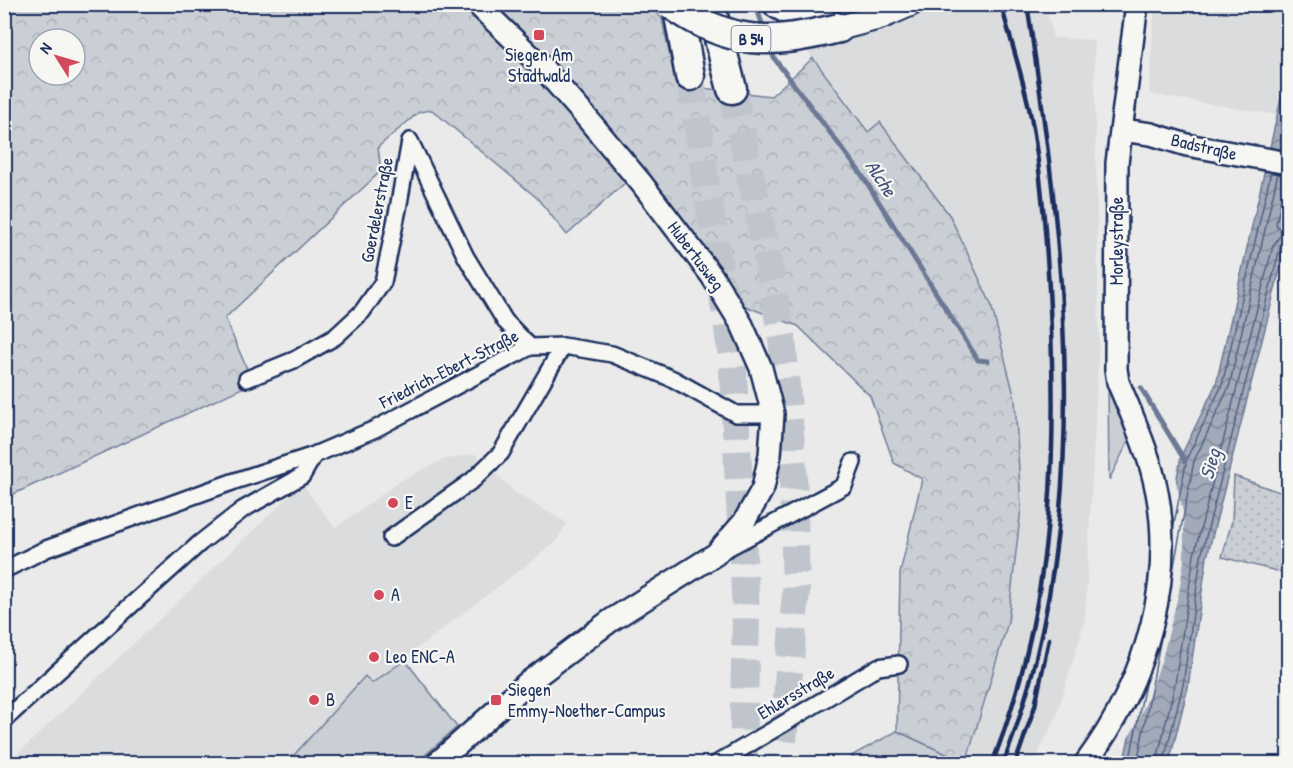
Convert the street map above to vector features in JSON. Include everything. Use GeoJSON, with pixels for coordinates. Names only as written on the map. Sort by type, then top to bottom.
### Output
{"type":"FeatureCollection","features":[{"type":"Feature","properties":{"kind":"highway","name":"B 54"},"geometry":{"type":"LineString","coordinates":[[671,4],[690,18],[732,36],[777,40],[839,28]]}},
{"type":"Feature","properties":{"kind":"highway"},"geometry":{"type":"LineString","coordinates":[[677,4],[690,76]]}},
{"type":"Feature","properties":{"kind":"highway"},"geometry":{"type":"LineString","coordinates":[[710,4],[732,89]]}},
{"type":"Feature","properties":{"kind":"highway","name":"B 54"},"geometry":{"type":"LineString","coordinates":[[778,4],[801,16],[839,28]]}},
{"type":"Feature","properties":{"kind":"main road","name":"B 54"},"geometry":{"type":"LineString","coordinates":[[839,28],[910,4]]}},
{"type":"Feature","properties":{"kind":"street","name":"Hubertusweg"},"geometry":{"type":"LineString","coordinates":[[477,4],[536,60],[642,184],[712,276],[742,325],[761,368],[773,414],[770,455],[763,488],[744,522],[716,554]]}},
{"type":"Feature","properties":{"kind":"street","name":"Morleystraße"},"geometry":{"type":"LineString","coordinates":[[1085,764],[1118,714],[1133,681],[1160,591],[1163,559],[1162,526],[1154,481],[1118,382],[1116,369],[1117,163],[1137,4]]}},
{"type":"Feature","properties":{"kind":"street","name":"Badstraße"},"geometry":{"type":"LineString","coordinates":[[1121,130],[1151,134],[1187,145],[1288,163]]}},
{"type":"Feature","properties":{"kind":"street","name":"Goerdelerstraße"},"geometry":{"type":"LineString","coordinates":[[247,379],[294,360],[335,337],[362,312],[383,282],[410,141],[466,258],[505,321],[530,347]]}},
{"type":"Feature","properties":{"kind":"street","name":"Friedrich-Ebert-Straße"},"geometry":{"type":"LineString","coordinates":[[4,570],[46,549],[314,455],[375,429],[530,347],[563,346],[612,354],[673,380],[736,414],[773,414]]}},
{"type":"Feature","properties":{"kind":"street"},"geometry":{"type":"LineString","coordinates":[[391,538],[473,480],[501,453],[563,346]]}},
{"type":"Feature","properties":{"kind":"street"},"geometry":{"type":"LineString","coordinates":[[4,720],[200,543],[242,510],[302,476],[314,455]]}},
{"type":"Feature","properties":{"kind":"street","name":"Hubertusweg"},"geometry":{"type":"LineString","coordinates":[[436,764],[526,684],[610,621],[716,554],[844,486],[853,462]]}},
{"type":"Feature","properties":{"kind":"street","name":"Ehlersstraße"},"geometry":{"type":"LineString","coordinates":[[716,764],[878,667],[899,664]]}},
{"type":"Feature","properties":{"kind":"shaded area"},"geometry":{"type":"Polygon","coordinates":[[[774,5],[1046,5],[1053,38],[1094,40],[1099,339],[1085,620],[1057,714],[1034,763],[965,763],[987,697],[991,304],[950,216],[880,122],[868,133],[774,5]]]}},
{"type":"Feature","properties":{"kind":"shaded area"},"geometry":{"type":"Polygon","coordinates":[[[1155,5],[1288,5],[1288,68],[1278,115],[1149,94],[1155,5]]]}},
{"type":"Feature","properties":{"kind":"shaded area"},"geometry":{"type":"Polygon","coordinates":[[[475,454],[516,493],[567,523],[555,543],[372,683],[364,677],[287,763],[7,764],[302,484],[335,528],[402,480],[442,460],[475,454]]]}},
{"type":"Feature","properties":{"kind":"green space"},"geometry":{"type":"Polygon","coordinates":[[[4,5],[651,5],[662,19],[676,85],[771,96],[813,58],[868,132],[880,122],[950,216],[991,304],[1015,399],[1021,508],[1008,622],[966,763],[897,731],[900,573],[922,479],[894,463],[870,396],[798,326],[718,296],[626,182],[567,235],[537,198],[432,110],[419,112],[378,147],[381,171],[225,318],[253,383],[5,498],[4,5]]]}},
{"type":"Feature","properties":{"kind":"green space"},"geometry":{"type":"Polygon","coordinates":[[[1108,383],[1129,440],[1109,480],[1108,383]]]}},
{"type":"Feature","properties":{"kind":"green space"},"geometry":{"type":"Polygon","coordinates":[[[1234,476],[1288,495],[1288,574],[1222,557],[1232,521],[1234,476]]]}},
{"type":"Feature","properties":{"kind":"green space"},"geometry":{"type":"Polygon","coordinates":[[[405,660],[457,727],[416,763],[287,763],[365,676],[372,683],[405,660]]]}},
{"type":"Feature","properties":{"kind":"green space"},"geometry":{"type":"Polygon","coordinates":[[[897,731],[966,763],[860,763],[851,756],[897,731]]]}},
{"type":"Feature","properties":{"kind":"water","name":"Sieg"},"geometry":{"type":"Polygon","coordinates":[[[1288,68],[1288,238],[1207,557],[1188,687],[1169,763],[1123,764],[1181,456],[1216,384],[1288,68]]]}},
{"type":"Feature","properties":{"kind":"pier"},"geometry":{"type":"Polygon","coordinates":[[[1175,477],[1184,516],[1184,560],[1179,592],[1162,659],[1150,693],[1125,743],[1173,478],[1175,477]]]}},
{"type":"Feature","properties":{"kind":"waterway","name":"Alche"},"geometry":{"type":"LineString","coordinates":[[755,4],[765,31]]}},
{"type":"Feature","properties":{"kind":"waterway","name":"Alche"},"geometry":{"type":"LineString","coordinates":[[771,48],[774,58],[862,175],[978,360],[988,361]]}},
{"type":"Feature","properties":{"kind":"waterway","name":"Alche"},"geometry":{"type":"LineString","coordinates":[[1141,388],[1185,461]]}},
{"type":"Feature","properties":{"kind":"tunnel"},"geometry":{"type":"LineString","coordinates":[[690,76],[732,356],[746,611],[743,764]]}},
{"type":"Feature","properties":{"kind":"tunnel"},"geometry":{"type":"LineString","coordinates":[[732,89],[782,337],[793,469],[796,592],[781,764]]}},
{"type":"Feature","properties":{"kind":"railway"},"geometry":{"type":"LineString","coordinates":[[992,764],[1012,708],[1027,651],[1038,595],[1046,539],[1053,425],[1050,308],[1039,173],[1027,97],[1001,4]]}},
{"type":"Feature","properties":{"kind":"railway"},"geometry":{"type":"LineString","coordinates":[[1003,764],[1033,672],[1052,578],[1062,483],[1065,387],[1061,291],[1053,195],[1027,4]]}},
{"type":"Feature","properties":{"kind":"railway"},"geometry":{"type":"LineString","coordinates":[[1015,764],[1035,706],[1049,639]]}},
{"type":"Feature","properties":{"kind":"place","name":"Siegen Am Stadtwald"},"geometry":{"type":"Point","coordinates":[539,35]}},
{"type":"Feature","properties":{"kind":"place","name":"E"},"geometry":{"type":"Point","coordinates":[393,503]}},
{"type":"Feature","properties":{"kind":"place","name":"A"},"geometry":{"type":"Point","coordinates":[379,595]}},
{"type":"Feature","properties":{"kind":"place","name":"Leo ENC-A"},"geometry":{"type":"Point","coordinates":[374,657]}},
{"type":"Feature","properties":{"kind":"place","name":"B"},"geometry":{"type":"Point","coordinates":[314,700]}},
{"type":"Feature","properties":{"kind":"place","name":"Siegen Emmy-Noether-Campus"},"geometry":{"type":"Point","coordinates":[496,700]}}]}
